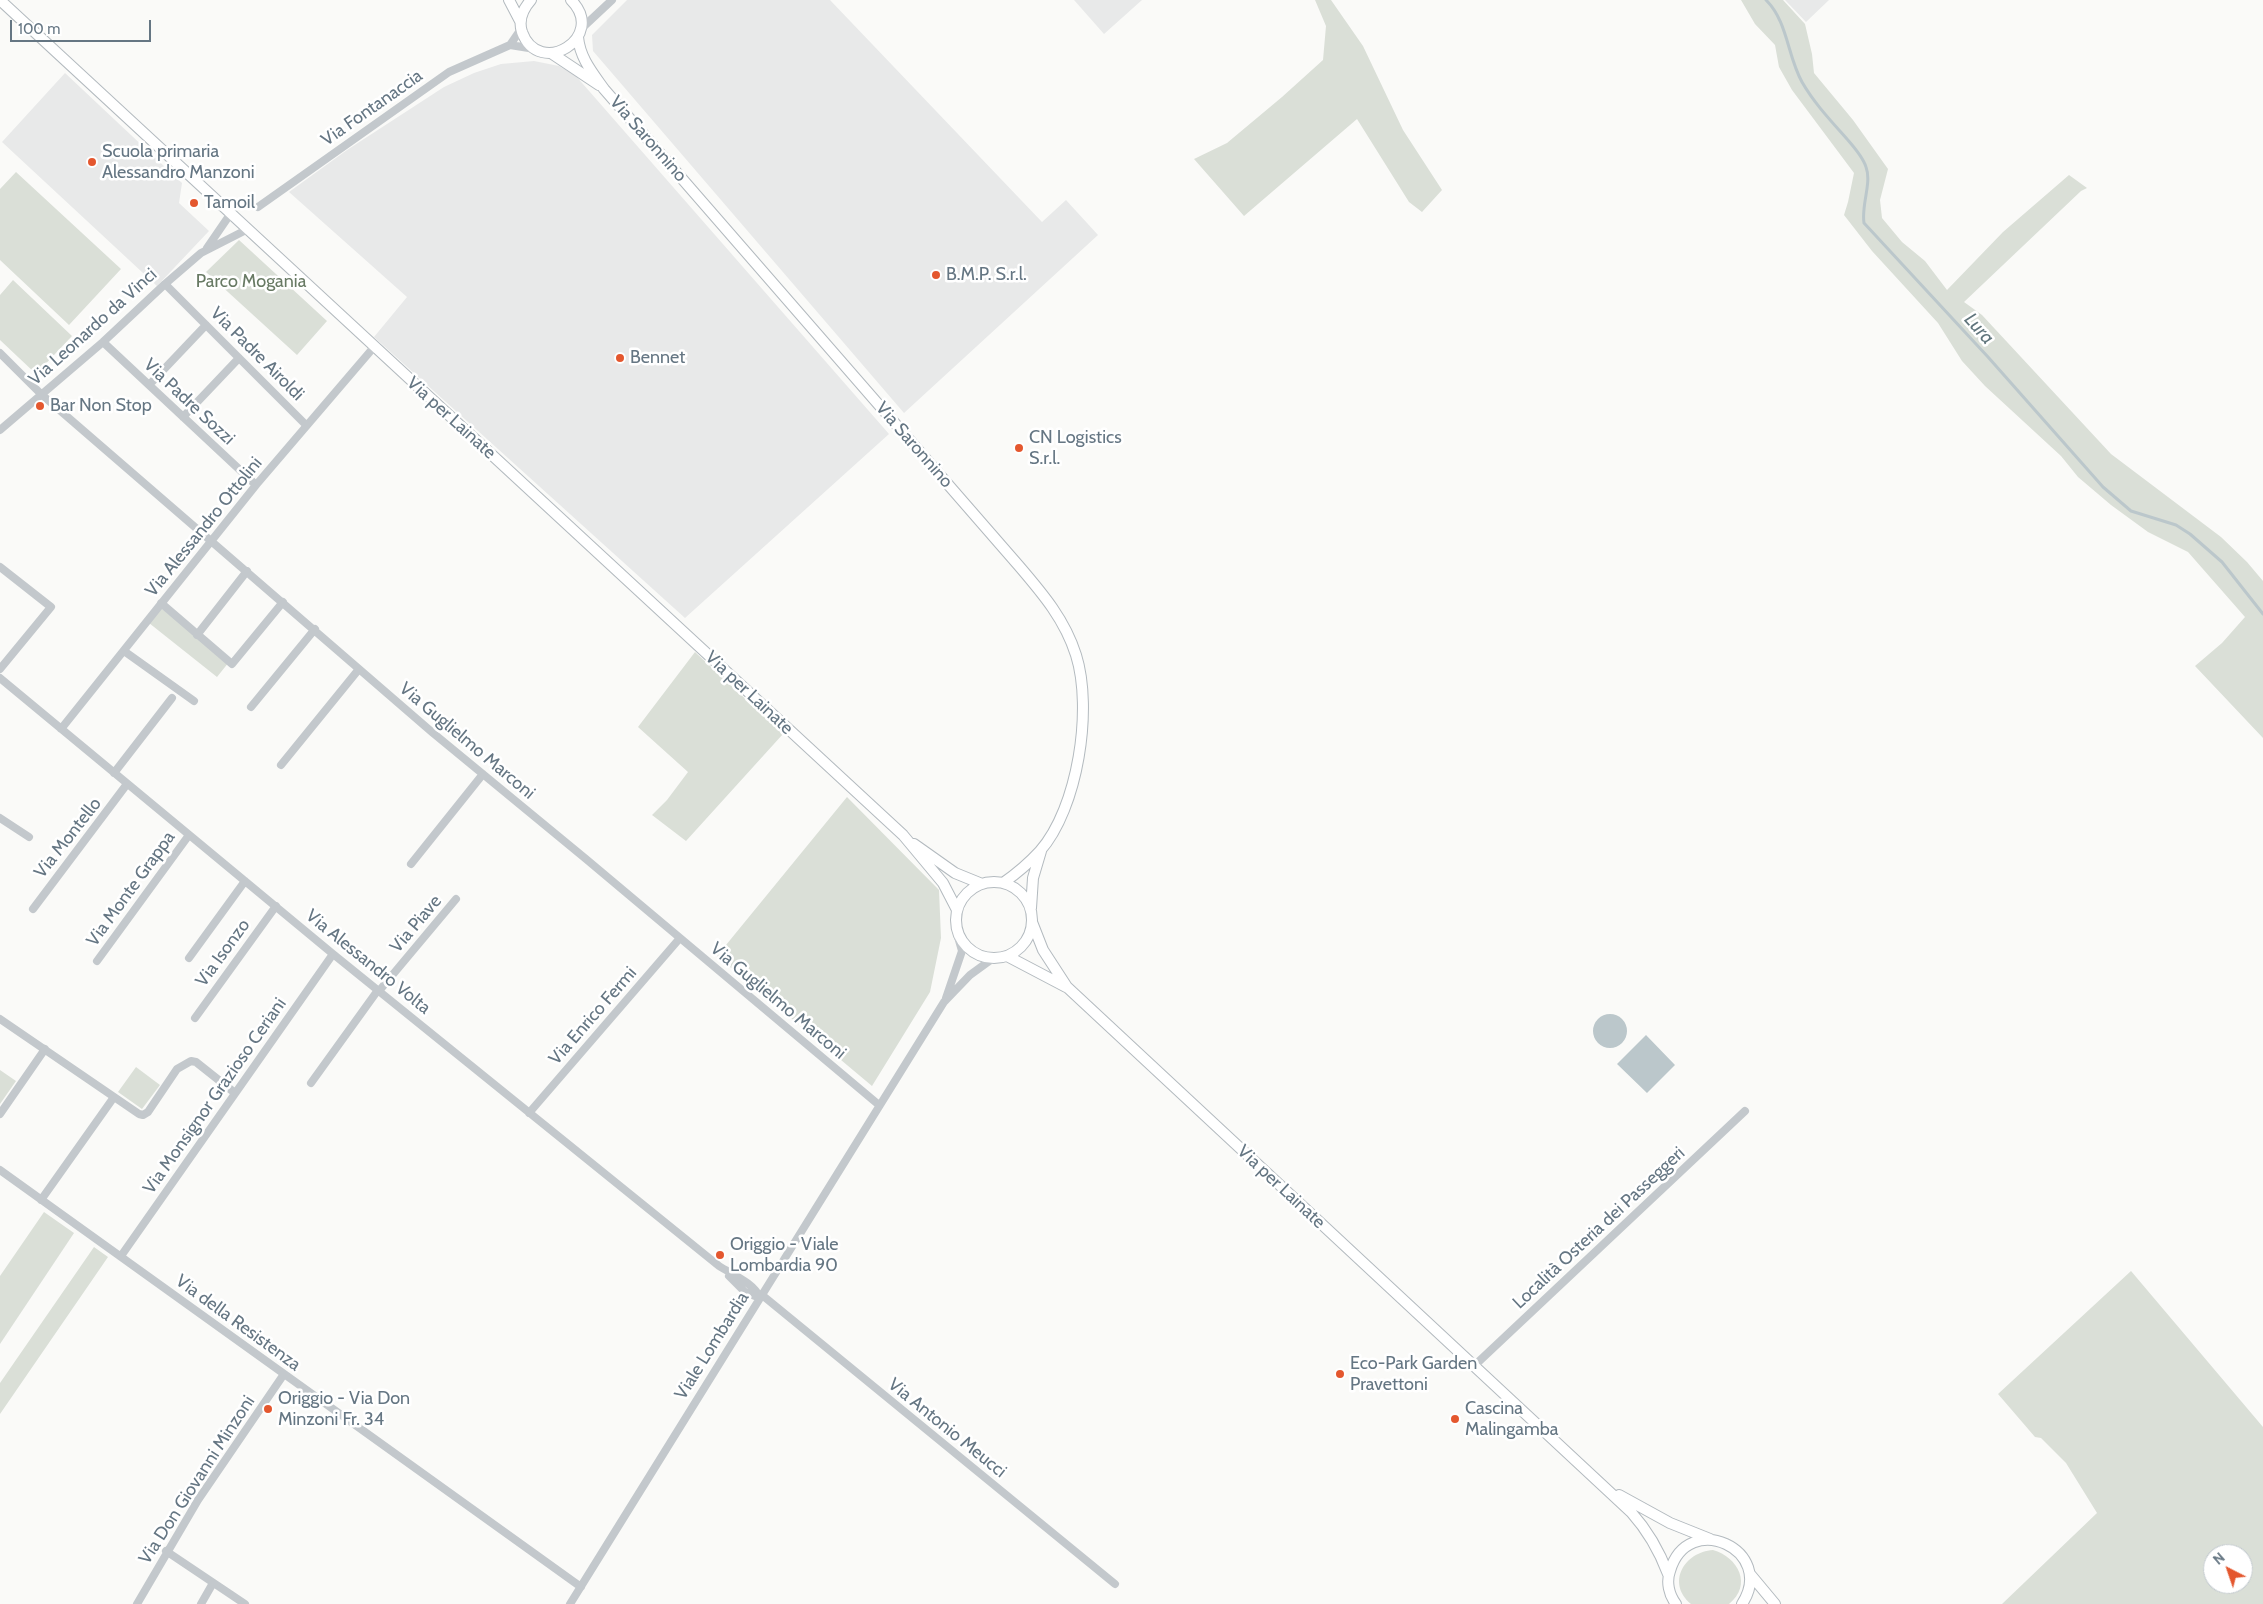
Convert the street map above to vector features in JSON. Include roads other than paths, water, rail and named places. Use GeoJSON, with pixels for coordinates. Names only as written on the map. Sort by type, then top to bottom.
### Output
{"type":"FeatureCollection","features":[{"type":"Feature","properties":{"kind":"main road","name":"Via per Lainate"},"geometry":{"type":"LineString","coordinates":[[0,0],[903,836],[943,883],[957,910]]}},
{"type":"Feature","properties":{"kind":"main road"},"geometry":{"type":"LineString","coordinates":[[510,0],[525,39],[536,49]]}},
{"type":"Feature","properties":{"kind":"main road"},"geometry":{"type":"LineString","coordinates":[[521,25],[523,10],[531,0]]}},
{"type":"Feature","properties":{"kind":"main road","name":"Via Saronnino"},"geometry":{"type":"LineString","coordinates":[[571,0],[580,12],[579,49],[584,60],[604,89],[1020,566],[1055,609],[1076,656],[1082,690],[1083,725],[1077,766],[1067,800],[1056,826],[1041,850],[1019,872],[1003,883]]}},
{"type":"Feature","properties":{"kind":"main road"},"geometry":{"type":"LineString","coordinates":[[551,53],[562,51],[572,45],[579,33]]}},
{"type":"Feature","properties":{"kind":"main road","name":"Via Saronnino"},"geometry":{"type":"LineString","coordinates":[[536,49],[551,53],[604,89]]}},
{"type":"Feature","properties":{"kind":"main road","name":"Via per Lainate"},"geometry":{"type":"LineString","coordinates":[[903,836],[955,873],[982,884]]}},
{"type":"Feature","properties":{"kind":"main road","name":"Via Saronnino"},"geometry":{"type":"LineString","coordinates":[[1031,917],[1033,878],[1041,850]]}},
{"type":"Feature","properties":{"kind":"main road"},"geometry":{"type":"LineString","coordinates":[[1003,883],[1021,894],[1031,917],[1030,933],[1025,943],[1017,951],[1007,956],[992,959],[980,956],[969,950],[961,941],[956,930],[957,910],[967,894],[982,884],[1003,883]]}},
{"type":"Feature","properties":{"kind":"main road","name":"Via per Lainate"},"geometry":{"type":"LineString","coordinates":[[1031,917],[1043,950],[1067,987],[1604,1486]]}},
{"type":"Feature","properties":{"kind":"main road","name":"Via per Lainate"},"geometry":{"type":"LineString","coordinates":[[1007,956],[1067,987]]}},
{"type":"Feature","properties":{"kind":"main road"},"geometry":{"type":"LineString","coordinates":[[1604,1486],[1647,1512],[1710,1540]]}},
{"type":"Feature","properties":{"kind":"main road"},"geometry":{"type":"LineString","coordinates":[[1604,1486],[1646,1529],[1660,1552],[1668,1574],[1668,1604]]}},
{"type":"Feature","properties":{"kind":"main road"},"geometry":{"type":"LineString","coordinates":[[1668,1574],[1672,1563],[1683,1549],[1698,1541],[1724,1542],[1736,1549],[1745,1560],[1750,1574],[1750,1586],[1742,1604]]}},
{"type":"Feature","properties":{"kind":"main road"},"geometry":{"type":"LineString","coordinates":[[1750,1574],[1775,1604]]}},
{"type":"Feature","properties":{"kind":"main road"},"geometry":{"type":"LineString","coordinates":[[1669,1588],[1676,1604]]}},
{"type":"Feature","properties":{"kind":"street"},"geometry":{"type":"LineString","coordinates":[[579,33],[612,0]]}},
{"type":"Feature","properties":{"kind":"street"},"geometry":{"type":"LineString","coordinates":[[521,25],[510,45],[536,49]]}},
{"type":"Feature","properties":{"kind":"street","name":"Via Fontanaccia"},"geometry":{"type":"LineString","coordinates":[[258,208],[449,72],[510,45]]}},
{"type":"Feature","properties":{"kind":"street"},"geometry":{"type":"LineString","coordinates":[[207,248],[231,213]]}},
{"type":"Feature","properties":{"kind":"street"},"geometry":{"type":"LineString","coordinates":[[207,248],[248,229]]}},
{"type":"Feature","properties":{"kind":"street","name":"Via Leonardo da Vinci"},"geometry":{"type":"LineString","coordinates":[[0,430],[207,248]]}},
{"type":"Feature","properties":{"kind":"street","name":"Via Padre Airoldi"},"geometry":{"type":"LineString","coordinates":[[165,284],[306,425]]}},
{"type":"Feature","properties":{"kind":"street"},"geometry":{"type":"LineString","coordinates":[[149,385],[206,325]]}},
{"type":"Feature","properties":{"kind":"street","name":"Via Padre Sozzi"},"geometry":{"type":"LineString","coordinates":[[102,342],[256,485]]}},
{"type":"Feature","properties":{"kind":"street","name":"Via Alessandro Ottolini"},"geometry":{"type":"LineString","coordinates":[[61,728],[256,485],[374,347]]}},
{"type":"Feature","properties":{"kind":"street","name":"Via Guglielmo Marconi"},"geometry":{"type":"LineString","coordinates":[[0,353],[41,394],[359,669],[879,1105]]}},
{"type":"Feature","properties":{"kind":"street"},"geometry":{"type":"LineString","coordinates":[[183,417],[239,358]]}},
{"type":"Feature","properties":{"kind":"street"},"geometry":{"type":"LineString","coordinates":[[0,567],[51,608],[0,669]]}},
{"type":"Feature","properties":{"kind":"street"},"geometry":{"type":"LineString","coordinates":[[197,635],[247,571]]}},
{"type":"Feature","properties":{"kind":"street"},"geometry":{"type":"LineString","coordinates":[[161,603],[232,664],[283,602]]}},
{"type":"Feature","properties":{"kind":"street"},"geometry":{"type":"LineString","coordinates":[[251,706],[315,630]]}},
{"type":"Feature","properties":{"kind":"street"},"geometry":{"type":"LineString","coordinates":[[124,651],[194,702]]}},
{"type":"Feature","properties":{"kind":"street"},"geometry":{"type":"LineString","coordinates":[[281,765],[359,669]]}},
{"type":"Feature","properties":{"kind":"street","name":"Via Alessandro Volta"},"geometry":{"type":"LineString","coordinates":[[0,678],[333,954],[719,1266],[744,1292],[761,1296]]}},
{"type":"Feature","properties":{"kind":"street"},"geometry":{"type":"LineString","coordinates":[[114,773],[172,698]]}},
{"type":"Feature","properties":{"kind":"street"},"geometry":{"type":"LineString","coordinates":[[411,864],[483,774]]}},
{"type":"Feature","properties":{"kind":"street","name":"Via Montello"},"geometry":{"type":"LineString","coordinates":[[33,909],[127,784]]}},
{"type":"Feature","properties":{"kind":"street"},"geometry":{"type":"LineString","coordinates":[[0,818],[29,838]]}},
{"type":"Feature","properties":{"kind":"street","name":"Via Monte Grappa"},"geometry":{"type":"LineString","coordinates":[[97,961],[189,835]]}},
{"type":"Feature","properties":{"kind":"street"},"geometry":{"type":"LineString","coordinates":[[189,958],[246,881]]}},
{"type":"Feature","properties":{"kind":"street","name":"Via Piave"},"geometry":{"type":"LineString","coordinates":[[311,1083],[379,991],[456,899]]}},
{"type":"Feature","properties":{"kind":"street","name":"Via Isonzo"},"geometry":{"type":"LineString","coordinates":[[195,1018],[276,906]]}},
{"type":"Feature","properties":{"kind":"street","name":"Viale Lombardia"},"geometry":{"type":"LineString","coordinates":[[944,1002],[962,951],[956,930]]}},
{"type":"Feature","properties":{"kind":"street","name":"Via Enrico Fermi"},"geometry":{"type":"LineString","coordinates":[[529,1112],[680,938]]}},
{"type":"Feature","properties":{"kind":"street","name":"Via Monsignor Grazioso Ceriani"},"geometry":{"type":"LineString","coordinates":[[121,1256],[333,954]]}},
{"type":"Feature","properties":{"kind":"street","name":"Viale Lombardia"},"geometry":{"type":"LineString","coordinates":[[570,1604],[944,1002],[970,976],[992,959]]}},
{"type":"Feature","properties":{"kind":"street"},"geometry":{"type":"LineString","coordinates":[[0,1019],[143,1115],[148,1112],[177,1069],[191,1061],[196,1062],[235,1092]]}},
{"type":"Feature","properties":{"kind":"street"},"geometry":{"type":"LineString","coordinates":[[0,1114],[45,1049]]}},
{"type":"Feature","properties":{"kind":"street"},"geometry":{"type":"LineString","coordinates":[[41,1200],[114,1097]]}},
{"type":"Feature","properties":{"kind":"street","name":"Località Osteria dei Passeggeri"},"geometry":{"type":"LineString","coordinates":[[1474,1366],[1745,1111]]}},
{"type":"Feature","properties":{"kind":"street","name":"Via della Resistenza"},"geometry":{"type":"LineString","coordinates":[[0,1170],[581,1587]]}},
{"type":"Feature","properties":{"kind":"street","name":"Via Antonio Meucci"},"geometry":{"type":"LineString","coordinates":[[761,1296],[1115,1584]]}},
{"type":"Feature","properties":{"kind":"street","name":"Via Don Giovanni Minzoni"},"geometry":{"type":"LineString","coordinates":[[137,1604],[166,1551],[198,1500],[284,1374]]}},
{"type":"Feature","properties":{"kind":"street"},"geometry":{"type":"LineString","coordinates":[[166,1551],[245,1604]]}},
{"type":"Feature","properties":{"kind":"street"},"geometry":{"type":"LineString","coordinates":[[201,1604],[213,1583]]}},
{"type":"Feature","properties":{"kind":"waterway","name":"Lura"},"geometry":{"type":"LineString","coordinates":[[1766,0],[1779,18],[1802,82],[1817,105],[1865,163],[1868,180],[1863,216],[1864,223],[1988,357],[2103,487],[2131,511],[2176,525],[2190,534],[2222,562],[2263,614]]}},
{"type":"Feature","properties":{"kind":"place","name":"Scuola primaria Alessandro Manzoni"},"geometry":{"type":"Point","coordinates":[92,162]}},
{"type":"Feature","properties":{"kind":"place","name":"Tamoil"},"geometry":{"type":"Point","coordinates":[194,203]}},
{"type":"Feature","properties":{"kind":"place","name":"B.M.P. S.r.l."},"geometry":{"type":"Point","coordinates":[936,275]}},
{"type":"Feature","properties":{"kind":"place","name":"Bennet"},"geometry":{"type":"Point","coordinates":[620,358]}},
{"type":"Feature","properties":{"kind":"place","name":"Bar Non Stop"},"geometry":{"type":"Point","coordinates":[40,406]}},
{"type":"Feature","properties":{"kind":"place","name":"CN Logistics S.r.l."},"geometry":{"type":"Point","coordinates":[1019,448]}},
{"type":"Feature","properties":{"kind":"place","name":"Origgio - Viale Lombardia 90"},"geometry":{"type":"Point","coordinates":[720,1255]}},
{"type":"Feature","properties":{"kind":"place","name":"Eco-Park Garden Pravettoni"},"geometry":{"type":"Point","coordinates":[1340,1374]}},
{"type":"Feature","properties":{"kind":"place","name":"Origgio - Via Don Minzoni Fr. 34"},"geometry":{"type":"Point","coordinates":[268,1409]}},
{"type":"Feature","properties":{"kind":"place","name":"Cascina Malingamba"},"geometry":{"type":"Point","coordinates":[1455,1419]}},
{"type":"Feature","properties":{"kind":"park label","name":"Parco Mogania"},"geometry":{"type":"Point","coordinates":[251,282]}}]}
